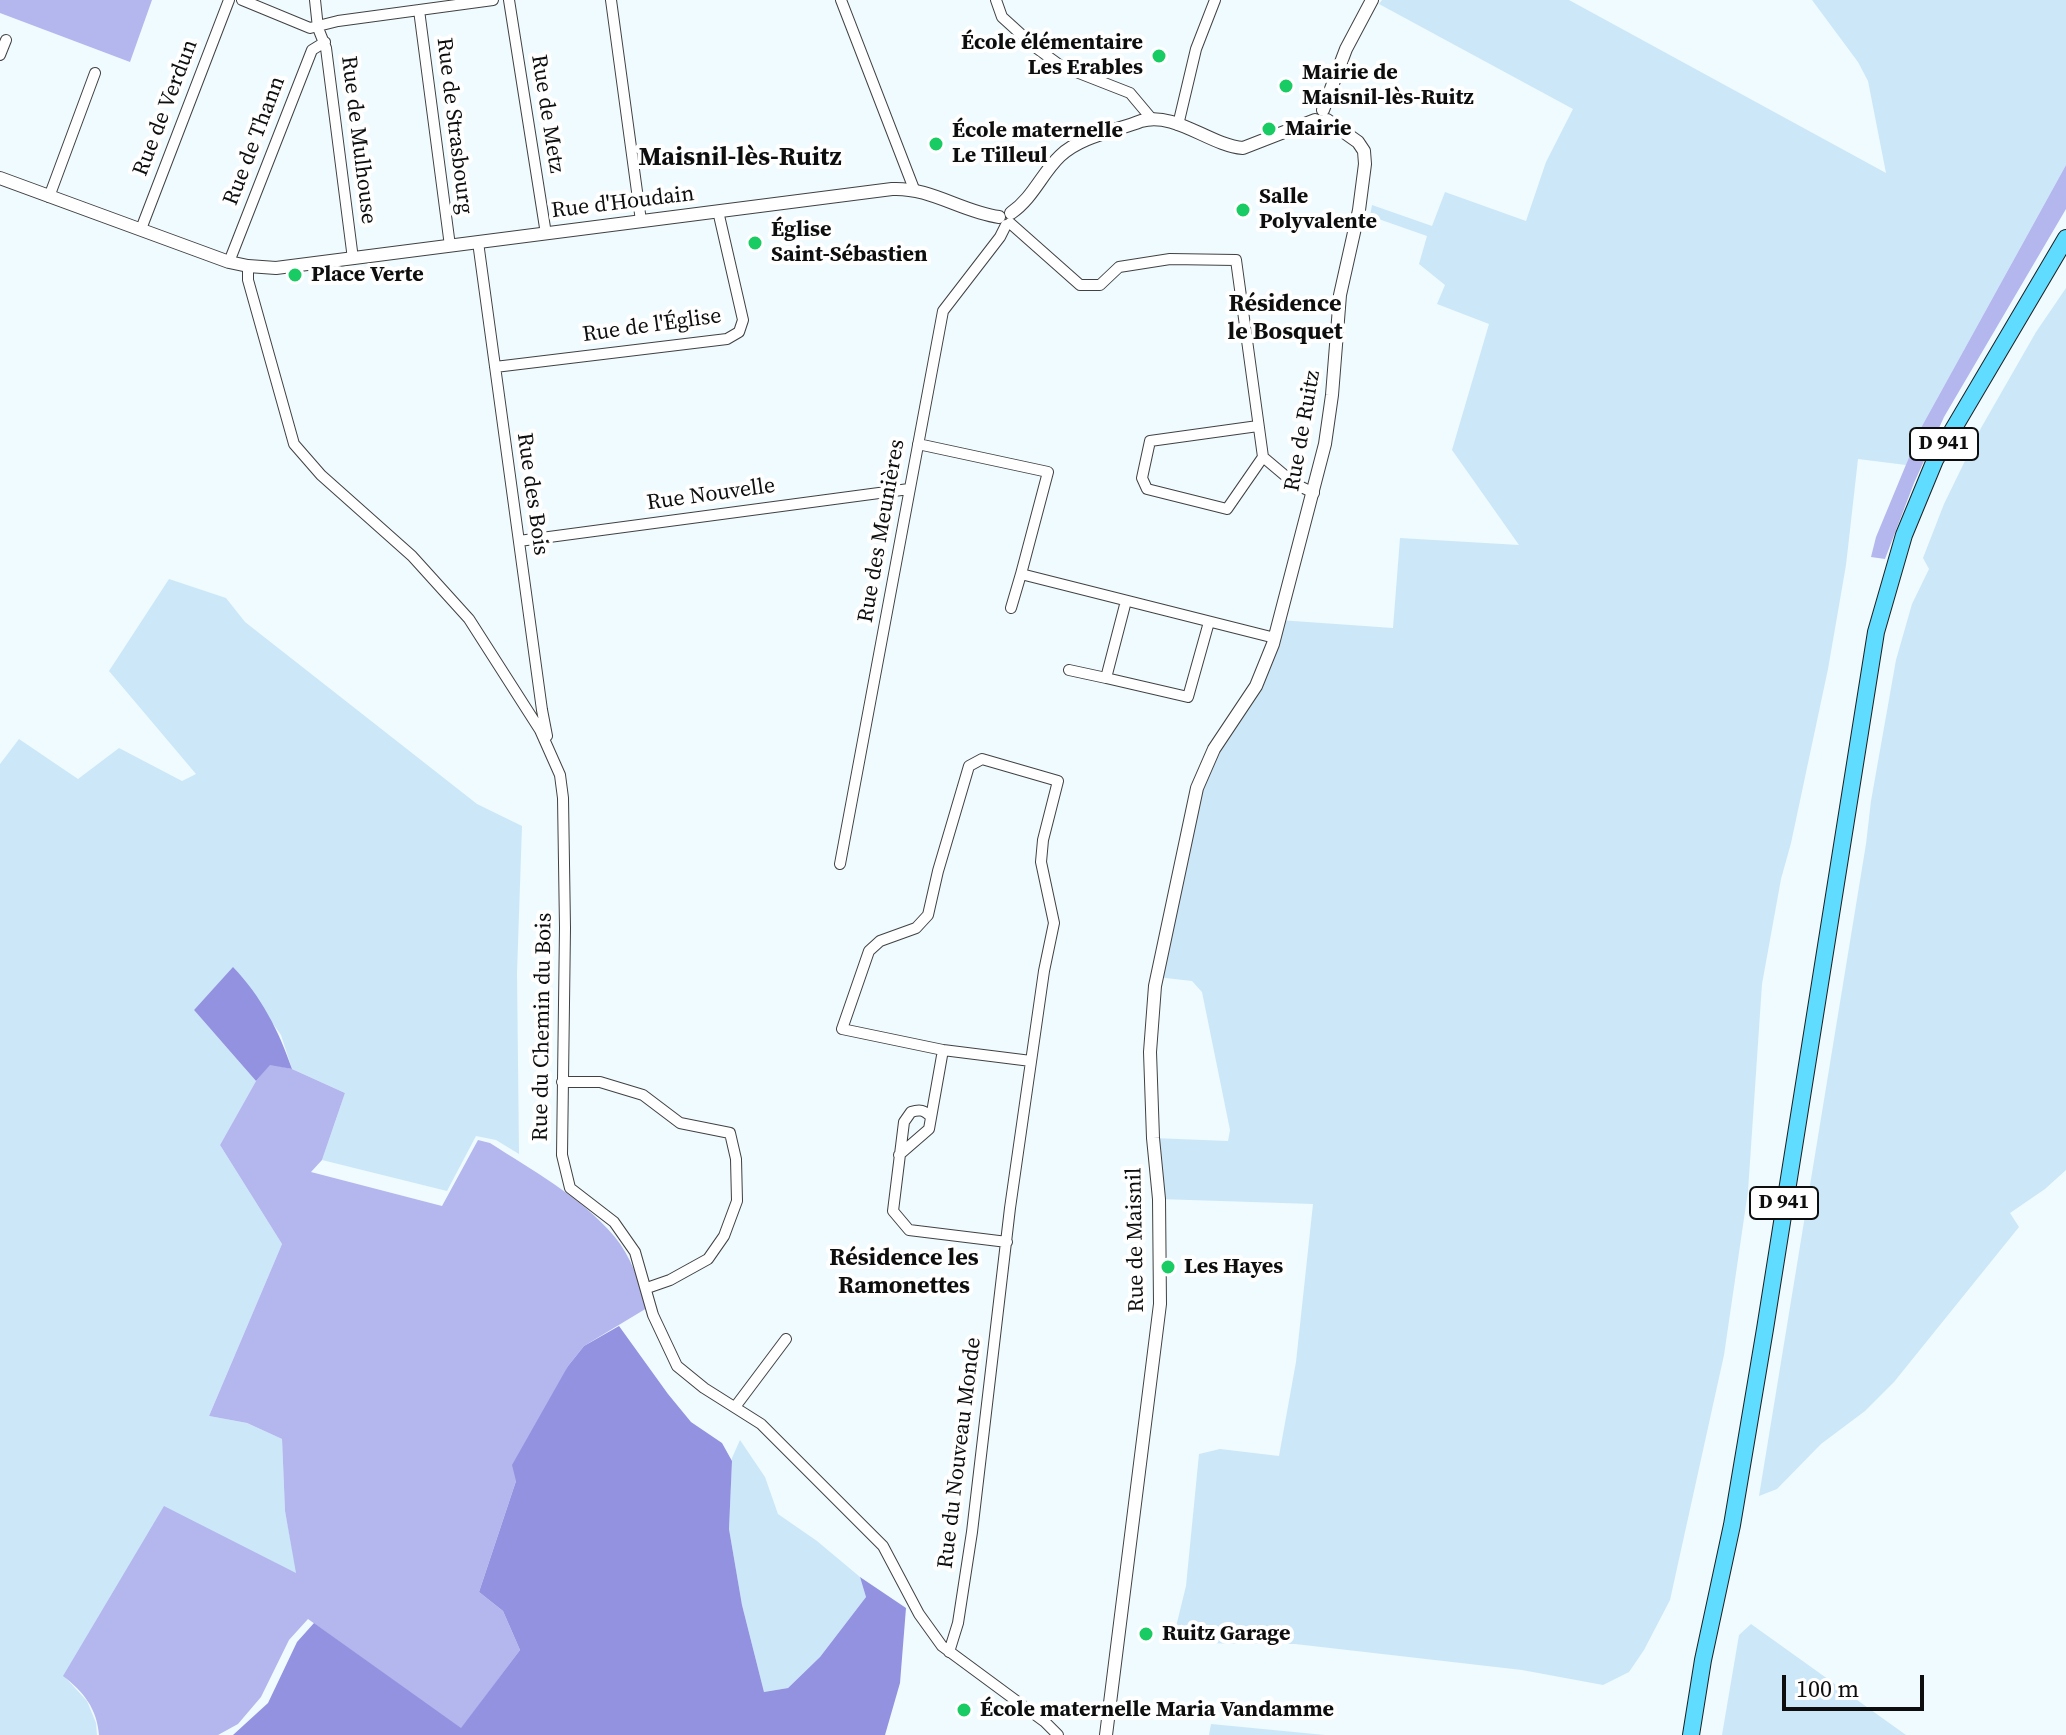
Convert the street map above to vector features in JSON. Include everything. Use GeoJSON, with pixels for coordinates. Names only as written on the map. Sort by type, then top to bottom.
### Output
{"type":"FeatureCollection","features":[{"type":"Feature","properties":{"kind":"main road","name":"D 941"},"geometry":{"type":"LineString","coordinates":[[1691,1735],[1760,1359],[1876,632],[1904,535],[1935,460],[2066,238]]}},
{"type":"Feature","properties":{"kind":"street","name":"Rue de Verdun"},"geometry":{"type":"LineString","coordinates":[[141,229],[229,0]]}},
{"type":"Feature","properties":{"kind":"street"},"geometry":{"type":"LineString","coordinates":[[242,0],[310,28],[338,21],[493,0]]}},
{"type":"Feature","properties":{"kind":"street"},"geometry":{"type":"LineString","coordinates":[[315,0],[318,28]]}},
{"type":"Feature","properties":{"kind":"street","name":"Rue de Metz"},"geometry":{"type":"LineString","coordinates":[[509,0],[546,234]]}},
{"type":"Feature","properties":{"kind":"street"},"geometry":{"type":"LineString","coordinates":[[611,0],[641,221]]}},
{"type":"Feature","properties":{"kind":"street"},"geometry":{"type":"LineString","coordinates":[[841,0],[914,189]]}},
{"type":"Feature","properties":{"kind":"street"},"geometry":{"type":"LineString","coordinates":[[996,0],[1002,17],[1035,47],[1061,66],[1130,93],[1151,118]]}},
{"type":"Feature","properties":{"kind":"street"},"geometry":{"type":"LineString","coordinates":[[1178,125],[1196,49],[1215,0]]}},
{"type":"Feature","properties":{"kind":"street"},"geometry":{"type":"LineString","coordinates":[[1314,493],[1295,484],[1263,457],[1236,260],[1170,259],[1119,267],[1100,285],[1080,285],[1006,219],[1030,196],[1059,156],[1070,148],[1151,118],[1178,125],[1231,147],[1243,148],[1322,117],[1346,49],[1372,0]]}},
{"type":"Feature","properties":{"kind":"street","name":"Rue de Strasbourg"},"geometry":{"type":"LineString","coordinates":[[419,10],[450,246]]}},
{"type":"Feature","properties":{"kind":"street","name":"Rue de Mulhouse"},"geometry":{"type":"LineString","coordinates":[[318,28],[325,42],[353,259]]}},
{"type":"Feature","properties":{"kind":"street"},"geometry":{"type":"LineString","coordinates":[[0,55],[6,40]]}},
{"type":"Feature","properties":{"kind":"street","name":"Rue de Thann"},"geometry":{"type":"LineString","coordinates":[[229,262],[312,50],[325,42]]}},
{"type":"Feature","properties":{"kind":"street"},"geometry":{"type":"LineString","coordinates":[[49,197],[95,73]]}},
{"type":"Feature","properties":{"kind":"street","name":"Rue de Ruitz"},"geometry":{"type":"LineString","coordinates":[[1214,749],[1256,686],[1275,638],[1325,444],[1340,295],[1359,210],[1365,164],[1364,151],[1358,142],[1322,117]]}},
{"type":"Feature","properties":{"kind":"street"},"geometry":{"type":"LineString","coordinates":[[0,178],[141,229]]}},
{"type":"Feature","properties":{"kind":"street","name":"Rue d'Houdain"},"geometry":{"type":"LineString","coordinates":[[141,229],[229,262],[285,268],[878,190],[914,189],[972,212],[1006,219]]}},
{"type":"Feature","properties":{"kind":"street","name":"Rue de l'Église"},"geometry":{"type":"LineString","coordinates":[[495,367],[727,339],[739,332],[743,320],[718,211]]}},
{"type":"Feature","properties":{"kind":"street","name":"Rue des Meunières"},"geometry":{"type":"LineString","coordinates":[[840,864],[943,311],[1000,237],[1006,219]]}},
{"type":"Feature","properties":{"kind":"street","name":"Rue des Bois"},"geometry":{"type":"LineString","coordinates":[[478,242],[542,710],[550,749]]}},
{"type":"Feature","properties":{"kind":"street","name":"Rue du Chemin du Bois"},"geometry":{"type":"LineString","coordinates":[[248,266],[248,280],[294,444],[321,475],[412,556],[452,599],[492,654],[550,749],[560,775],[565,928],[562,1155],[570,1188],[614,1222],[635,1252],[653,1315],[677,1366],[704,1388],[761,1424],[883,1546],[934,1638],[1058,1735]]}},
{"type":"Feature","properties":{"kind":"street"},"geometry":{"type":"LineString","coordinates":[[1258,426],[1150,441],[1142,478],[1147,489],[1227,509],[1263,457]]}},
{"type":"Feature","properties":{"kind":"street"},"geometry":{"type":"LineString","coordinates":[[918,444],[1048,472],[1011,608]]}},
{"type":"Feature","properties":{"kind":"street","name":"Rue Nouvelle"},"geometry":{"type":"LineString","coordinates":[[519,541],[909,489]]}},
{"type":"Feature","properties":{"kind":"street"},"geometry":{"type":"LineString","coordinates":[[1021,574],[1275,638]]}},
{"type":"Feature","properties":{"kind":"street"},"geometry":{"type":"LineString","coordinates":[[1106,678],[1126,601]]}},
{"type":"Feature","properties":{"kind":"street"},"geometry":{"type":"LineString","coordinates":[[1069,670],[1188,697],[1209,622]]}},
{"type":"Feature","properties":{"kind":"street","name":"Rue de Maisnil"},"geometry":{"type":"LineString","coordinates":[[1106,1735],[1160,1304],[1160,1214],[1150,1052],[1155,986],[1197,788],[1214,749]]}},
{"type":"Feature","properties":{"kind":"street","name":"Rue du Nouveau Monde"},"geometry":{"type":"LineString","coordinates":[[943,1050],[842,1029],[869,951],[880,941],[916,928],[928,915],[969,766],[982,759],[1058,781],[1043,840],[1041,862],[1054,923],[1031,1061],[972,1532],[958,1623],[949,1652]]}},
{"type":"Feature","properties":{"kind":"street"},"geometry":{"type":"LineString","coordinates":[[899,1155],[929,1129],[943,1050],[1031,1061]]}},
{"type":"Feature","properties":{"kind":"street"},"geometry":{"type":"LineString","coordinates":[[562,1082],[600,1082],[629,1090],[643,1095],[680,1123],[730,1133],[736,1159],[737,1201],[724,1236],[708,1259],[670,1280],[647,1288]]}},
{"type":"Feature","properties":{"kind":"street"},"geometry":{"type":"LineString","coordinates":[[931,1117],[925,1111],[911,1112],[904,1122],[893,1211],[909,1230],[1007,1242]]}},
{"type":"Feature","properties":{"kind":"street"},"geometry":{"type":"LineString","coordinates":[[735,1407],[786,1339]]}},
{"type":"Feature","properties":{"kind":"shaded area"},"geometry":{"type":"Polygon","coordinates":[[[0,0],[152,0],[130,62],[0,13],[0,0]]]}},
{"type":"Feature","properties":{"kind":"shaded area"},"geometry":{"type":"Polygon","coordinates":[[[1382,0],[1569,0],[1886,173],[1868,81],[1858,62],[1812,0],[2066,0],[2066,165],[1922,426],[1906,465],[1858,459],[1846,565],[1828,669],[1781,879],[1762,984],[1748,1191],[1724,1355],[1670,1600],[1629,1672],[1603,1685],[1522,1670],[1295,1644],[1172,1643],[1186,1586],[1199,1454],[1220,1449],[1279,1456],[1296,1362],[1313,1204],[1159,1199],[1153,1138],[1228,1141],[1230,1130],[1202,992],[1192,981],[1157,977],[1197,788],[1246,703],[1279,620],[1393,628],[1400,538],[1519,545],[1452,450],[1489,324],[1437,304],[1445,285],[1419,264],[1427,236],[1370,216],[1372,205],[1432,226],[1445,192],[1526,221],[1546,162],[1573,109],[1379,4],[1382,0]]]}},
{"type":"Feature","properties":{"kind":"shaded area"},"geometry":{"type":"Polygon","coordinates":[[[2066,165],[2066,209],[1944,417],[1885,559],[1871,557],[1876,537],[1922,426],[2066,165]]]}},
{"type":"Feature","properties":{"kind":"shaded area"},"geometry":{"type":"Polygon","coordinates":[[[2066,288],[2066,1170],[2010,1213],[2019,1227],[1894,1382],[1865,1411],[1821,1444],[1777,1489],[1759,1496],[1896,660],[1912,604],[1929,569],[1923,558],[1944,504],[1981,428],[2036,332],[2066,288]]]}},
{"type":"Feature","properties":{"kind":"shaded area"},"geometry":{"type":"Polygon","coordinates":[[[169,579],[226,598],[245,622],[477,804],[522,826],[517,973],[519,1154],[496,1140],[476,1136],[447,1191],[322,1160],[345,1093],[292,1069],[281,1035],[233,968],[194,1010],[256,1081],[220,1145],[282,1244],[209,1416],[247,1423],[282,1439],[285,1511],[297,1574],[64,1676],[87,1701],[96,1723],[97,1735],[0,1735],[0,764],[19,739],[78,779],[119,748],[182,781],[196,774],[109,671],[169,579]]]}},
{"type":"Feature","properties":{"kind":"shaded area"},"geometry":{"type":"Polygon","coordinates":[[[233,967],[268,1015],[292,1069],[270,1065],[256,1081],[194,1010],[233,967]]]}},
{"type":"Feature","properties":{"kind":"shaded area"},"geometry":{"type":"Polygon","coordinates":[[[270,1064],[292,1069],[345,1093],[322,1160],[311,1172],[442,1206],[478,1140],[490,1143],[555,1185],[601,1222],[630,1261],[647,1308],[584,1346],[568,1366],[516,1481],[479,1592],[503,1611],[520,1650],[461,1729],[308,1619],[289,1640],[261,1697],[238,1724],[218,1735],[99,1735],[88,1702],[63,1676],[164,1506],[296,1573],[285,1511],[282,1439],[247,1423],[209,1416],[282,1244],[220,1145],[256,1081],[270,1064]]]}},
{"type":"Feature","properties":{"kind":"shaded area"},"geometry":{"type":"Polygon","coordinates":[[[619,1326],[691,1422],[722,1443],[732,1461],[729,1529],[742,1605],[764,1692],[788,1688],[820,1657],[866,1597],[860,1577],[906,1608],[900,1683],[885,1735],[233,1735],[268,1703],[297,1642],[314,1623],[461,1728],[520,1650],[503,1611],[479,1592],[516,1481],[512,1465],[568,1366],[584,1346],[619,1326]]]}},
{"type":"Feature","properties":{"kind":"shaded area"},"geometry":{"type":"Polygon","coordinates":[[[740,1440],[765,1477],[778,1514],[860,1577],[866,1597],[820,1657],[788,1688],[764,1692],[742,1605],[729,1529],[732,1458],[740,1440]]]}},
{"type":"Feature","properties":{"kind":"shaded area"},"geometry":{"type":"Polygon","coordinates":[[[1751,1624],[1906,1735],[1722,1735],[1739,1635],[1751,1624]]]}},
{"type":"Feature","properties":{"kind":"shaded area"},"geometry":{"type":"Polygon","coordinates":[[[1211,1724],[1325,1735],[1209,1735],[1211,1724]]]}},
{"type":"Feature","properties":{"kind":"place","name":"École élémentaire Les Erables"},"geometry":{"type":"Point","coordinates":[1159,56]}},
{"type":"Feature","properties":{"kind":"place","name":"Mairie de Maisnil-lès-Ruitz"},"geometry":{"type":"Point","coordinates":[1286,86]}},
{"type":"Feature","properties":{"kind":"place","name":"Mairie"},"geometry":{"type":"Point","coordinates":[1269,129]}},
{"type":"Feature","properties":{"kind":"place","name":"École maternelle Le Tilleul"},"geometry":{"type":"Point","coordinates":[936,144]}},
{"type":"Feature","properties":{"kind":"place","name":"Salle Polyvalente"},"geometry":{"type":"Point","coordinates":[1243,210]}},
{"type":"Feature","properties":{"kind":"place","name":"Église Saint-Sébastien"},"geometry":{"type":"Point","coordinates":[755,243]}},
{"type":"Feature","properties":{"kind":"place","name":"Place Verte"},"geometry":{"type":"Point","coordinates":[295,275]}},
{"type":"Feature","properties":{"kind":"place","name":"Les Hayes"},"geometry":{"type":"Point","coordinates":[1168,1267]}},
{"type":"Feature","properties":{"kind":"place","name":"Ruitz Garage"},"geometry":{"type":"Point","coordinates":[1146,1634]}},
{"type":"Feature","properties":{"kind":"place","name":"École maternelle Maria Vandamme"},"geometry":{"type":"Point","coordinates":[964,1710]}},
{"type":"Feature","properties":{"kind":"district","name":"Maisnil-lès-Ruitz"},"geometry":{"type":"Point","coordinates":[740,158]}},
{"type":"Feature","properties":{"kind":"district","name":"Résidence le Bosquet"},"geometry":{"type":"Point","coordinates":[1285,319]}},
{"type":"Feature","properties":{"kind":"district","name":"Résidence les Ramonettes"},"geometry":{"type":"Point","coordinates":[904,1273]}}]}
